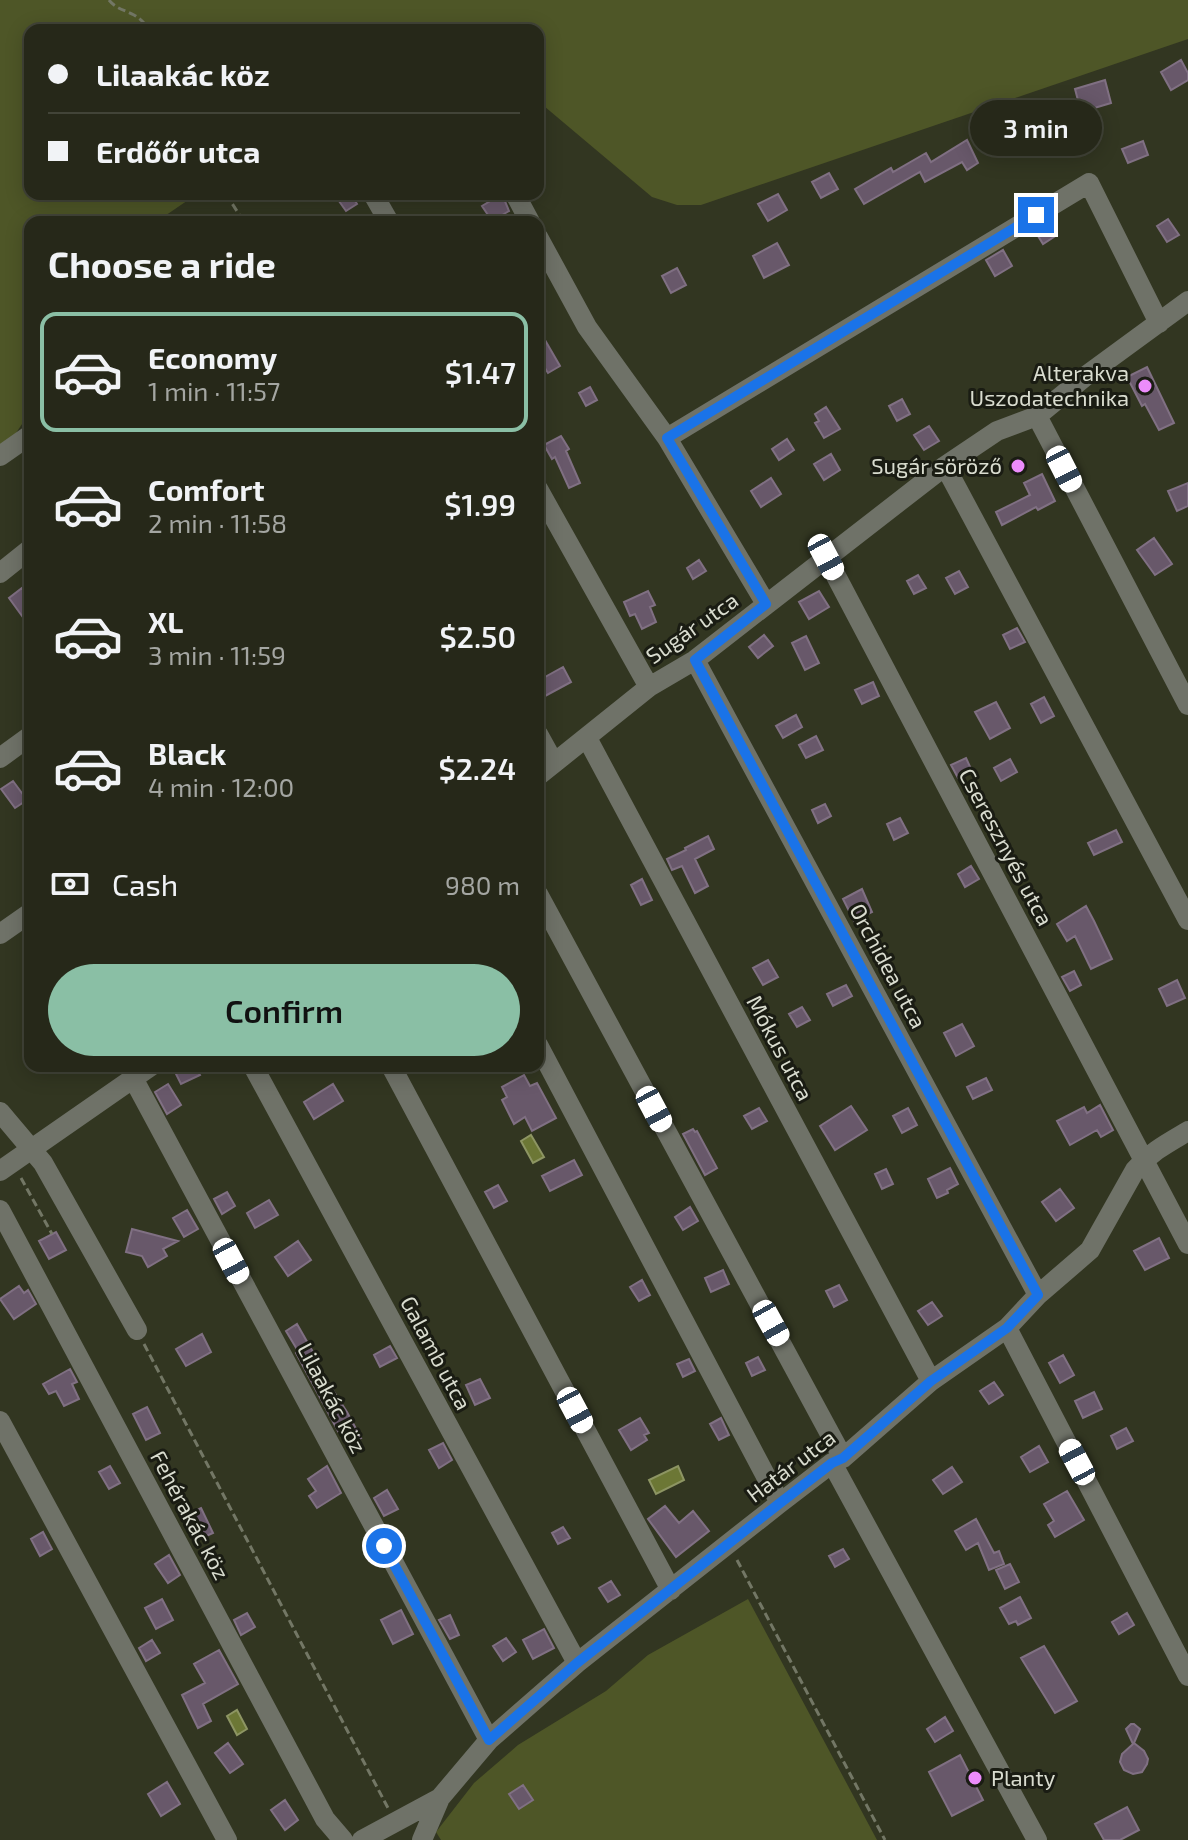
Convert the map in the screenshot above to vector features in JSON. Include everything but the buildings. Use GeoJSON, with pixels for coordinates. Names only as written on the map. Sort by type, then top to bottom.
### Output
{"type":"FeatureCollection","features":[{"type":"Feature","properties":{"kind":"street"},"geometry":{"type":"LineString","coordinates":[[667,438],[1089,183],[1159,323]]}},
{"type":"Feature","properties":{"kind":"street"},"geometry":{"type":"LineString","coordinates":[[544,248],[587,327],[667,438],[766,604]]}},
{"type":"Feature","properties":{"kind":"street","name":"Sugár utca"},"geometry":{"type":"LineString","coordinates":[[546,769],[649,687],[695,660],[945,466],[997,431],[1037,416],[1188,301]]}},
{"type":"Feature","properties":{"kind":"street"},"geometry":{"type":"LineString","coordinates":[[1037,416],[1188,705]]}},
{"type":"Feature","properties":{"kind":"street"},"geometry":{"type":"LineString","coordinates":[[0,456],[24,439]]}},
{"type":"Feature","properties":{"kind":"street"},"geometry":{"type":"LineString","coordinates":[[945,466],[1188,920]]}},
{"type":"Feature","properties":{"kind":"street"},"geometry":{"type":"LineString","coordinates":[[544,500],[649,687]]}},
{"type":"Feature","properties":{"kind":"street"},"geometry":{"type":"LineString","coordinates":[[0,573],[24,554]]}},
{"type":"Feature","properties":{"kind":"street","name":"Cseresznyés utca"},"geometry":{"type":"LineString","coordinates":[[826,557],[1188,1244]]}},
{"type":"Feature","properties":{"kind":"street","name":"Orchidea utca"},"geometry":{"type":"LineString","coordinates":[[695,660],[1038,1295]]}},
{"type":"Feature","properties":{"kind":"street","name":"Mókus utca"},"geometry":{"type":"LineString","coordinates":[[587,738],[931,1381]]}},
{"type":"Feature","properties":{"kind":"street"},"geometry":{"type":"LineString","coordinates":[[0,758],[24,740]]}},
{"type":"Feature","properties":{"kind":"street"},"geometry":{"type":"LineString","coordinates":[[544,905],[1037,1840]]}},
{"type":"Feature","properties":{"kind":"street"},"geometry":{"type":"LineString","coordinates":[[0,934],[24,917]]}},
{"type":"Feature","properties":{"kind":"street"},"geometry":{"type":"LineString","coordinates":[[544,1056],[780,1503]]}},
{"type":"Feature","properties":{"kind":"street"},"geometry":{"type":"LineString","coordinates":[[8,1176],[31,1149],[142,1072]]}},
{"type":"Feature","properties":{"kind":"street","name":"Galamb utca"},"geometry":{"type":"LineString","coordinates":[[256,1072],[577,1663]]}},
{"type":"Feature","properties":{"kind":"street"},"geometry":{"type":"LineString","coordinates":[[394,1072],[671,1590]]}},
{"type":"Feature","properties":{"kind":"street","name":"Lilaakác köz"},"geometry":{"type":"LineString","coordinates":[[133,1078],[489,1740]]}},
{"type":"Feature","properties":{"kind":"street"},"geometry":{"type":"LineString","coordinates":[[0,1112],[43,1163],[137,1330]]}},
{"type":"Feature","properties":{"kind":"street","name":"Határ utca"},"geometry":{"type":"LineString","coordinates":[[422,1840],[440,1798],[489,1740],[577,1663],[838,1460],[931,1381],[1007,1328],[1038,1295],[1090,1250],[1135,1170],[1144,1160],[1188,1131]]}},
{"type":"Feature","properties":{"kind":"street","name":"Fehérakác köz"},"geometry":{"type":"LineString","coordinates":[[0,1210],[325,1819],[343,1840]]}},
{"type":"Feature","properties":{"kind":"street"},"geometry":{"type":"LineString","coordinates":[[1007,1328],[1188,1676]]}},
{"type":"Feature","properties":{"kind":"street"},"geometry":{"type":"LineString","coordinates":[[0,1421],[227,1840]]}},
{"type":"Feature","properties":{"kind":"street"},"geometry":{"type":"LineString","coordinates":[[362,1840],[440,1798]]}},
{"type":"Feature","properties":{"kind":"path"},"geometry":{"type":"LineString","coordinates":[[109,0],[145,24]]}},
{"type":"Feature","properties":{"kind":"path"},"geometry":{"type":"LineString","coordinates":[[8,1176],[22,1178],[52,1234]]}},
{"type":"Feature","properties":{"kind":"path"},"geometry":{"type":"LineString","coordinates":[[137,1330],[395,1822]]}},
{"type":"Feature","properties":{"kind":"path"},"geometry":{"type":"LineString","coordinates":[[728,1543],[885,1840]]}},
{"type":"Feature","properties":{"kind":"shaded area"},"geometry":{"type":"Polygon","coordinates":[[[0,0],[1188,0],[1188,39],[701,205],[677,205],[652,197],[544,106],[544,24],[24,24],[24,200],[188,200],[165,216],[24,216],[24,421],[12,439],[0,446],[0,0]]]}},
{"type":"Feature","properties":{"kind":"shaded area"},"geometry":{"type":"Polygon","coordinates":[[[531,1135],[544,1157],[533,1163],[521,1141],[531,1135]]]}},
{"type":"Feature","properties":{"kind":"shaded area"},"geometry":{"type":"Polygon","coordinates":[[[678,1466],[684,1480],[656,1494],[649,1480],[678,1466]]]}},
{"type":"Feature","properties":{"kind":"shaded area"},"geometry":{"type":"Polygon","coordinates":[[[748,1599],[877,1840],[441,1840],[436,1832],[474,1783],[518,1745],[606,1691],[648,1655],[748,1599]]]}},
{"type":"Feature","properties":{"kind":"shaded area"},"geometry":{"type":"Polygon","coordinates":[[[237,1710],[247,1729],[237,1735],[227,1716],[237,1710]]]}},
{"type":"Feature","properties":{"kind":"place","name":"Alterakva Uszodatechnika"},"geometry":{"type":"Point","coordinates":[1145,386]}},
{"type":"Feature","properties":{"kind":"place","name":"Sugár söröző"},"geometry":{"type":"Point","coordinates":[1018,466]}},
{"type":"Feature","properties":{"kind":"place","name":"Planty"},"geometry":{"type":"Point","coordinates":[975,1778]}},
{"type":"Feature","properties":{"kind":"route"},"geometry":{"type":"LineString","coordinates":[[384,1546],[489,1740],[577,1663],[780,1503],[843,1458],[931,1381],[1007,1328],[1038,1295],[695,660],[766,604],[667,438],[1036,215]]}}]}
